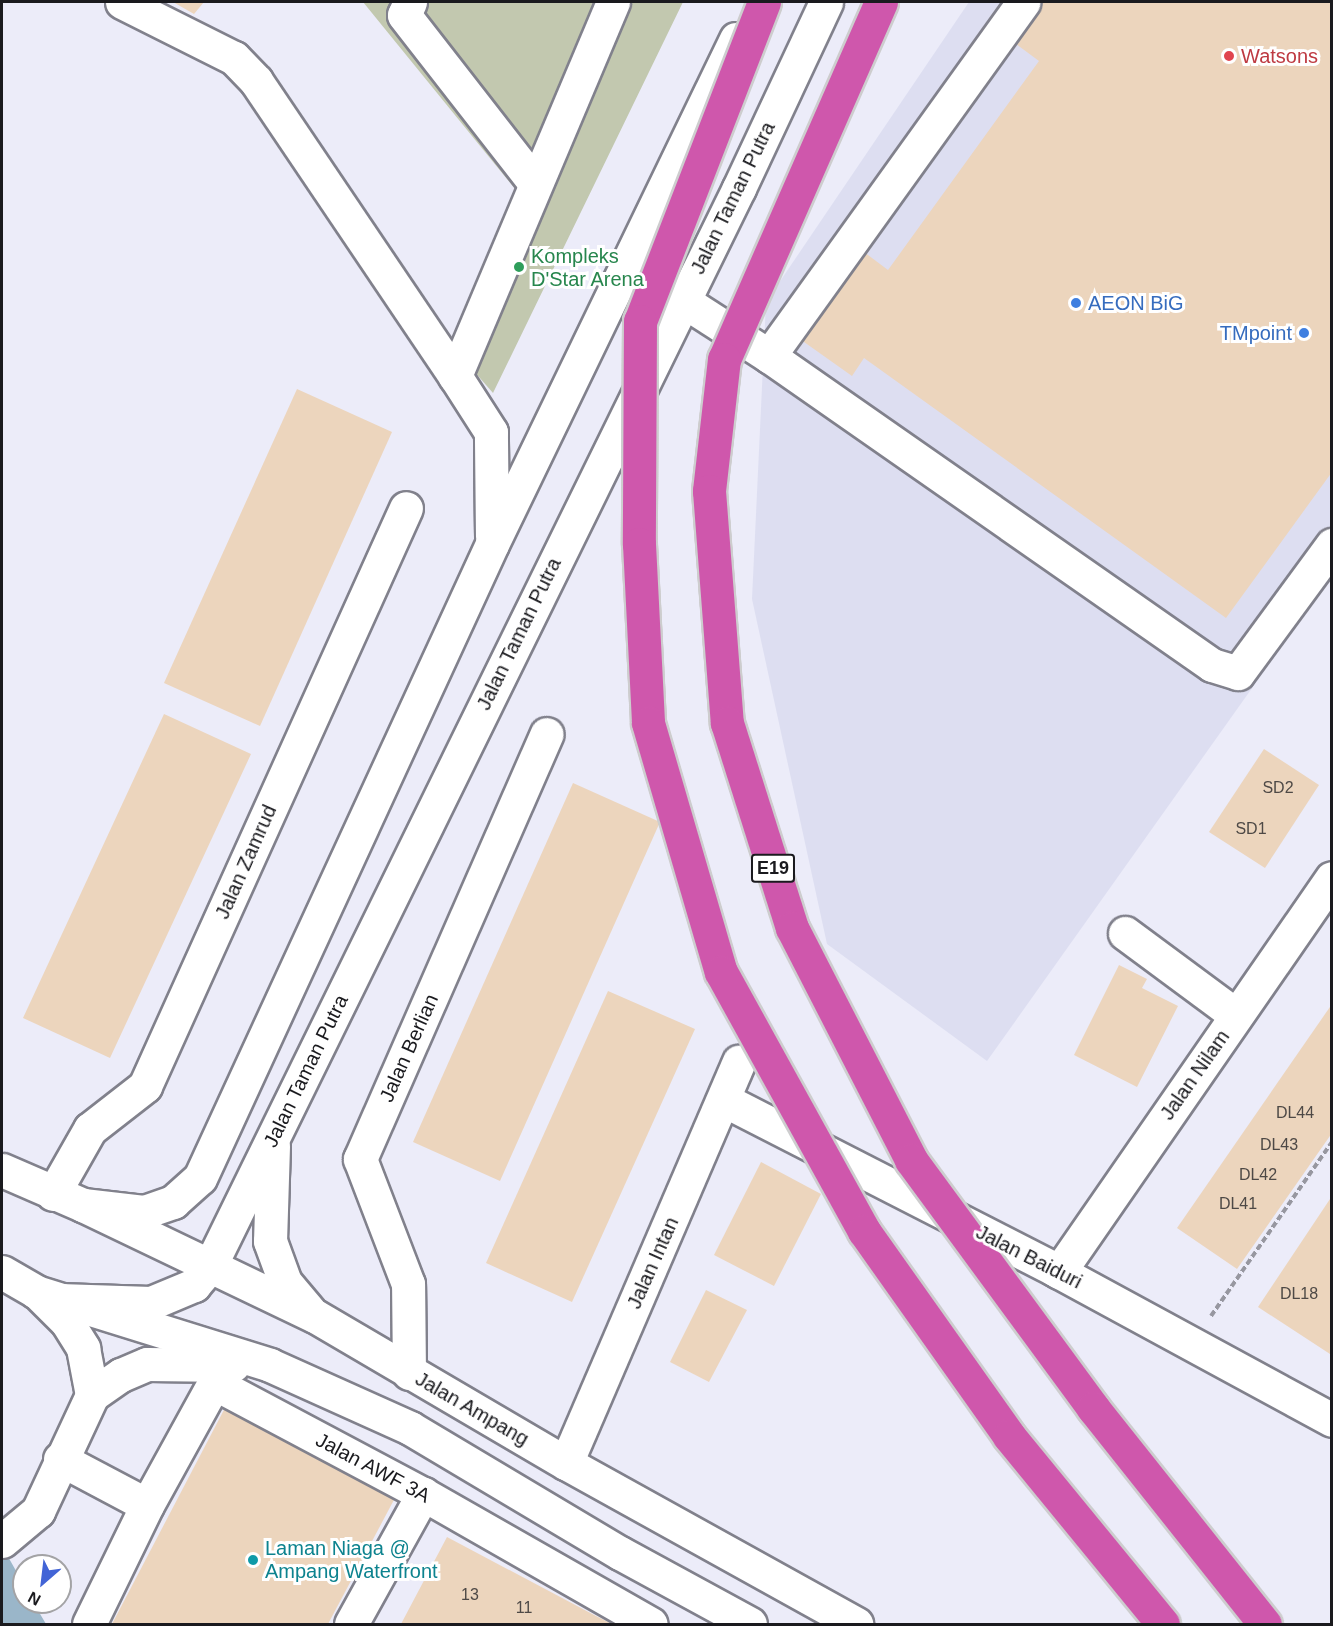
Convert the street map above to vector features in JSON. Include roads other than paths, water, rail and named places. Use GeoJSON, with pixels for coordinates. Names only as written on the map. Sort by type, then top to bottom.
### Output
{"type":"FeatureCollection","features":[{"type":"Feature","properties":{"kind":"highway"},"geometry":{"type":"LineString","coordinates":[[764,2],[640,321],[639,544],[648,723],[721,972],[864,1231],[1009,1436],[1163,1624]]}},
{"type":"Feature","properties":{"kind":"highway","name":"E19"},"geometry":{"type":"LineString","coordinates":[[881,2],[724,359],[709,491],[727,723],[792,928],[911,1160],[1093,1408],[1265,1624]]}},
{"type":"Feature","properties":{"kind":"street"},"geometry":{"type":"LineString","coordinates":[[122,2],[234,58],[256,81],[491,432],[492,544]]}},
{"type":"Feature","properties":{"kind":"street"},"geometry":{"type":"LineString","coordinates":[[455,376],[613,2]]}},
{"type":"Feature","properties":{"kind":"street"},"geometry":{"type":"LineString","coordinates":[[68,1199],[144,1212],[173,1202],[200,1178],[492,544],[754,2]]}},
{"type":"Feature","properties":{"kind":"street","name":"Jalan Taman Putra"},"geometry":{"type":"LineString","coordinates":[[47,1296],[151,1303],[194,1285],[210,1266],[683,300],[826,2]]}},
{"type":"Feature","properties":{"kind":"street"},"geometry":{"type":"LineString","coordinates":[[770,356],[1023,2]]}},
{"type":"Feature","properties":{"kind":"street"},"geometry":{"type":"LineString","coordinates":[[402,6],[535,183]]}},
{"type":"Feature","properties":{"kind":"street"},"geometry":{"type":"LineString","coordinates":[[626,264],[770,356],[1212,665],[1238,674],[1332,545]]}},
{"type":"Feature","properties":{"kind":"street","name":"Jalan Zamrud"},"geometry":{"type":"LineString","coordinates":[[68,1199],[90,1129],[145,1086],[406,507]]}},
{"type":"Feature","properties":{"kind":"street","name":"Jalan Berlian"},"geometry":{"type":"LineString","coordinates":[[409,1373],[408,1284],[360,1160],[547,734]]}},
{"type":"Feature","properties":{"kind":"street","name":"Jalan Nilam"},"geometry":{"type":"LineString","coordinates":[[1059,1272],[1236,1015],[1329,887]]}},
{"type":"Feature","properties":{"kind":"street"},"geometry":{"type":"LineString","coordinates":[[1125,933],[1236,1015]]}},
{"type":"Feature","properties":{"kind":"street","name":"Jalan Intan"},"geometry":{"type":"LineString","coordinates":[[566,1463],[740,1062]]}},
{"type":"Feature","properties":{"kind":"street","name":"Jalan Baiduri"},"geometry":{"type":"LineString","coordinates":[[724,1100],[1059,1272],[1332,1420]]}},
{"type":"Feature","properties":{"kind":"street"},"geometry":{"type":"LineString","coordinates":[[273,1137],[270,1241],[285,1282],[315,1317]]}},
{"type":"Feature","properties":{"kind":"street","name":"Jalan Ampang"},"geometry":{"type":"LineString","coordinates":[[2,1170],[68,1199],[315,1317],[566,1463],[856,1624]]}},
{"type":"Feature","properties":{"kind":"street"},"geometry":{"type":"LineString","coordinates":[[2,1272],[47,1296],[270,1365],[410,1428],[620,1553],[750,1624]]}},
{"type":"Feature","properties":{"kind":"street"},"geometry":{"type":"LineString","coordinates":[[47,1296],[83,1348],[92,1395]]}},
{"type":"Feature","properties":{"kind":"street"},"geometry":{"type":"LineString","coordinates":[[2,1541],[38,1511],[60,1459],[92,1395],[121,1375],[147,1364],[270,1365]]}},
{"type":"Feature","properties":{"kind":"street","name":"Jalan AWF 3A"},"geometry":{"type":"LineString","coordinates":[[147,1505],[214,1383],[423,1494],[651,1624]]}},
{"type":"Feature","properties":{"kind":"street"},"geometry":{"type":"LineString","coordinates":[[60,1459],[147,1505],[90,1624]]}},
{"type":"Feature","properties":{"kind":"street"},"geometry":{"type":"LineString","coordinates":[[351,1624],[423,1494]]}},
{"type":"Feature","properties":{"kind":"place","name":"Watsons"},"geometry":{"type":"Point","coordinates":[1229,56]}},
{"type":"Feature","properties":{"kind":"place","name":"Kompleks D'Star Arena"},"geometry":{"type":"Point","coordinates":[519,267]}},
{"type":"Feature","properties":{"kind":"place","name":"AEON BiG"},"geometry":{"type":"Point","coordinates":[1076,303]}},
{"type":"Feature","properties":{"kind":"place","name":"TMpoint"},"geometry":{"type":"Point","coordinates":[1304,333]}},
{"type":"Feature","properties":{"kind":"place","name":"Laman Niaga @ Ampang Waterfront"},"geometry":{"type":"Point","coordinates":[253,1560]}}]}
